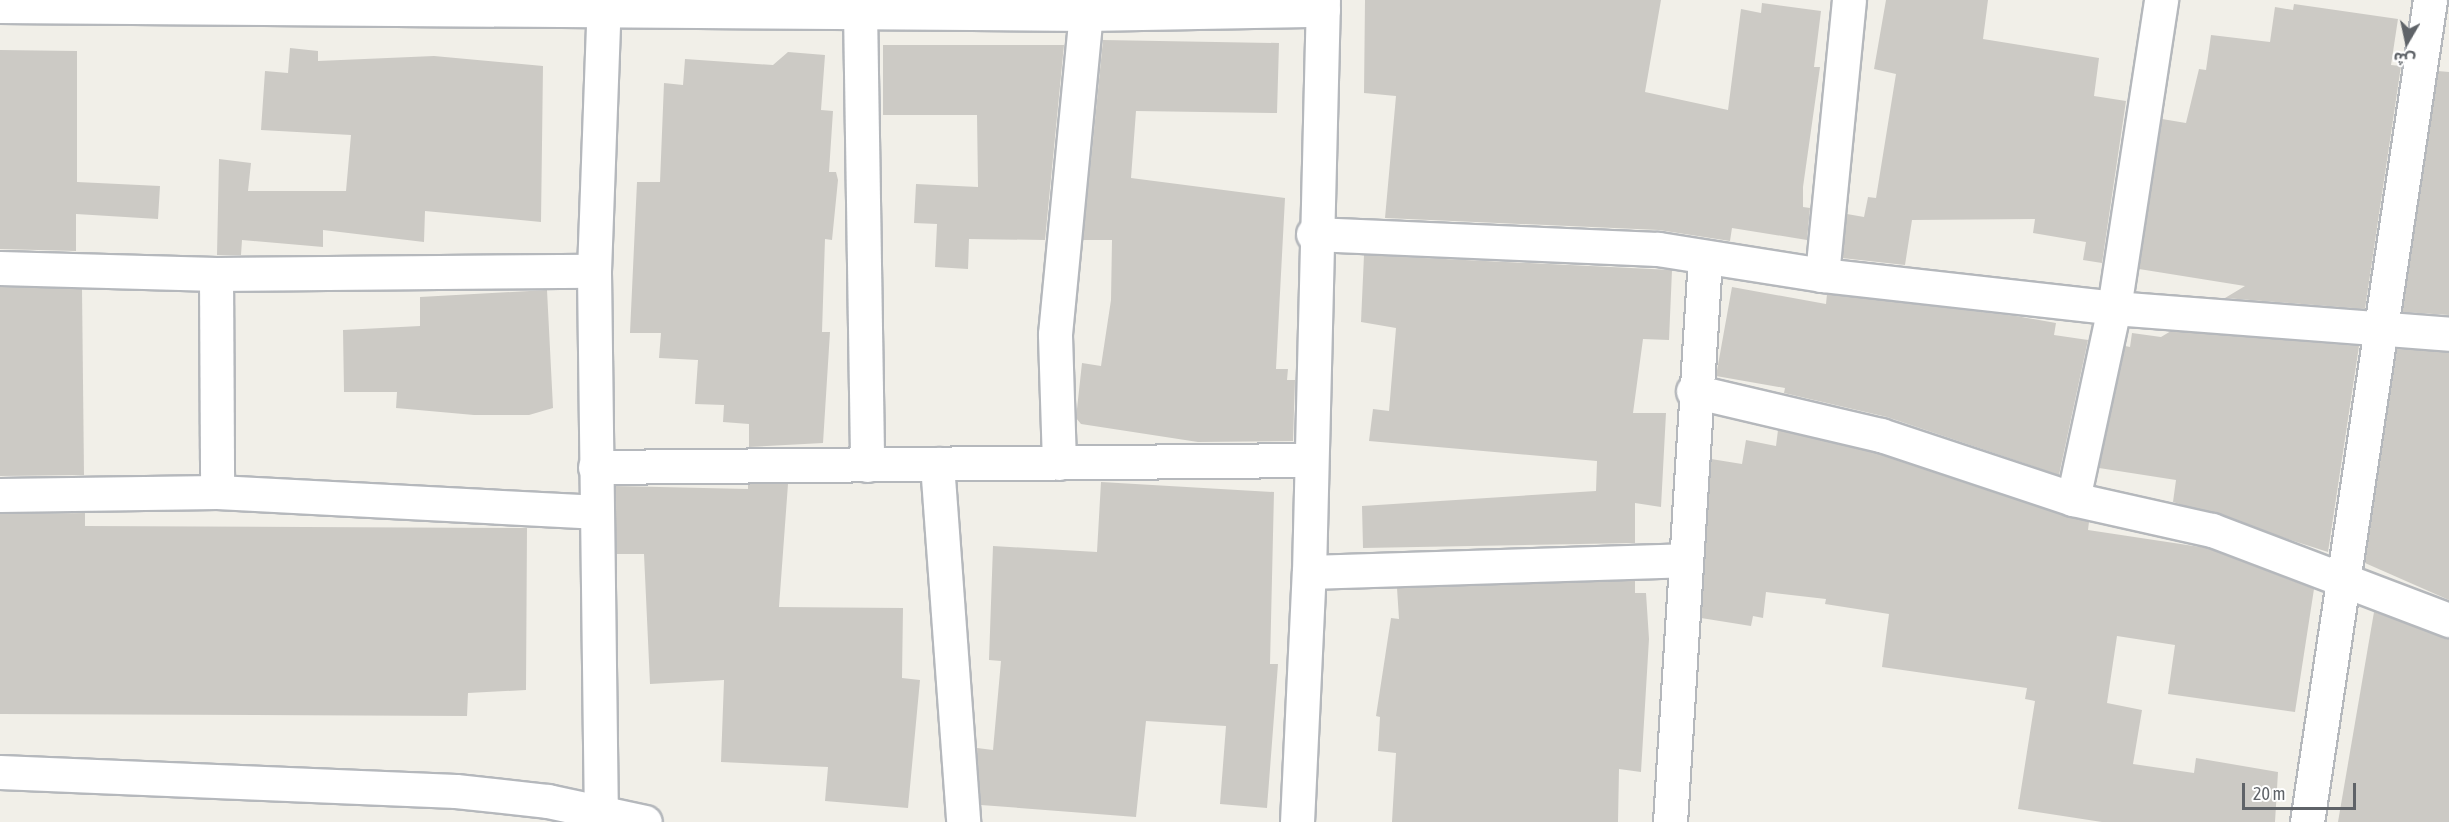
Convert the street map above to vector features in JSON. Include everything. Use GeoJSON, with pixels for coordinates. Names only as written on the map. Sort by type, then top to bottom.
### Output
{"type":"FeatureCollection","features":[{"type":"Feature","properties":{"kind":"street"},"geometry":{"type":"LineString","coordinates":[[1822,275],[1849,0]]}},
{"type":"Feature","properties":{"kind":"street"},"geometry":{"type":"LineString","coordinates":[[2073,499],[2114,308],[2161,0]]}},
{"type":"Feature","properties":{"kind":"street"},"geometry":{"type":"LineString","coordinates":[[2307,822],[2385,327],[2430,0]]}},
{"type":"Feature","properties":{"kind":"street"},"geometry":{"type":"LineString","coordinates":[[601,818],[594,512],[594,270],[604,4]]}},
{"type":"Feature","properties":{"kind":"street"},"geometry":{"type":"LineString","coordinates":[[0,6],[604,4],[860,9],[949,4],[1086,14],[1323,5],[1313,234],[1310,572],[1297,822]]}},
{"type":"Feature","properties":{"kind":"street"},"geometry":{"type":"LineString","coordinates":[[860,9],[867,465]]}},
{"type":"Feature","properties":{"kind":"street"},"geometry":{"type":"LineString","coordinates":[[1059,463],[1055,334],[1086,14]]}},
{"type":"Feature","properties":{"kind":"street"},"geometry":{"type":"LineString","coordinates":[[1313,234],[1658,249],[1822,275],[2114,308],[2385,327],[2449,334]]}},
{"type":"Feature","properties":{"kind":"street"},"geometry":{"type":"LineString","coordinates":[[1670,822],[1693,392],[1705,258]]}},
{"type":"Feature","properties":{"kind":"street"},"geometry":{"type":"LineString","coordinates":[[0,268],[216,274],[594,270]]}},
{"type":"Feature","properties":{"kind":"street"},"geometry":{"type":"LineString","coordinates":[[216,274],[217,492]]}},
{"type":"Feature","properties":{"kind":"street"},"geometry":{"type":"LineString","coordinates":[[1693,392],[1881,435],[2073,499],[2212,530],[2449,620]]}},
{"type":"Feature","properties":{"kind":"street"},"geometry":{"type":"LineString","coordinates":[[595,467],[1311,460]]}},
{"type":"Feature","properties":{"kind":"street"},"geometry":{"type":"LineString","coordinates":[[937,464],[963,822]]}},
{"type":"Feature","properties":{"kind":"street"},"geometry":{"type":"LineString","coordinates":[[0,495],[217,492],[594,512]]}},
{"type":"Feature","properties":{"kind":"street"},"geometry":{"type":"LineString","coordinates":[[1310,572],[1684,560]]}},
{"type":"Feature","properties":{"kind":"street"},"geometry":{"type":"LineString","coordinates":[[0,772],[456,791],[601,818],[645,822]]}},
{"type":"Feature","properties":{"kind":"building"},"geometry":{"type":"Polygon","coordinates":[[[1365,0],[1661,0],[1645,92],[1728,110],[1741,9],[1761,13],[1762,3],[1821,11],[1814,67],[1820,67],[1803,187],[1803,207],[1810,208],[1807,240],[1732,228],[1730,241],[1659,230],[1385,218],[1396,96],[1364,93],[1365,0]]]}},
{"type":"Feature","properties":{"kind":"building"},"geometry":{"type":"Polygon","coordinates":[[[1886,0],[1988,0],[1983,39],[2099,58],[2094,96],[2126,101],[2102,263],[2083,260],[2086,242],[2033,233],[2035,219],[1912,220],[1905,265],[1842,258],[1847,214],[1864,217],[1868,197],[1876,198],[1896,74],[1874,69],[1886,0]]]}},
{"type":"Feature","properties":{"kind":"building"},"geometry":{"type":"Polygon","coordinates":[[[2294,4],[2398,19],[2391,65],[2401,66],[2365,309],[2225,298],[2245,286],[2139,269],[2162,119],[2186,123],[2199,69],[2206,70],[2211,35],[2270,42],[2275,7],[2293,10],[2294,4]]]}},
{"type":"Feature","properties":{"kind":"building"},"geometry":{"type":"Polygon","coordinates":[[[1103,40],[1279,43],[1277,113],[1136,111],[1131,178],[1285,198],[1276,369],[1288,369],[1287,380],[1295,380],[1293,441],[1198,442],[1081,424],[1076,418],[1082,363],[1101,366],[1111,300],[1112,240],[1083,240],[1103,40]]]}},
{"type":"Feature","properties":{"kind":"building"},"geometry":{"type":"Polygon","coordinates":[[[883,45],[1064,45],[1045,240],[969,239],[968,269],[935,267],[937,224],[914,223],[916,184],[978,187],[977,115],[883,115],[883,45]]]}},
{"type":"Feature","properties":{"kind":"building"},"geometry":{"type":"Polygon","coordinates":[[[290,48],[318,51],[318,61],[434,56],[543,66],[541,222],[425,211],[424,242],[323,230],[323,247],[242,240],[241,255],[217,255],[219,159],[251,163],[248,191],[346,191],[351,135],[261,130],[265,71],[288,73],[290,48]]]}},
{"type":"Feature","properties":{"kind":"building"},"geometry":{"type":"Polygon","coordinates":[[[0,50],[77,51],[77,182],[160,186],[158,219],[76,214],[76,251],[0,249],[0,50]]]}},
{"type":"Feature","properties":{"kind":"building"},"geometry":{"type":"Polygon","coordinates":[[[788,52],[825,55],[821,110],[833,111],[829,172],[836,172],[838,180],[832,240],[825,239],[822,332],[830,332],[823,443],[749,447],[749,424],[723,422],[724,405],[695,404],[698,360],[659,358],[661,333],[630,333],[637,182],[660,182],[664,83],[683,85],[685,59],[773,65],[788,52]]]}},
{"type":"Feature","properties":{"kind":"building"},"geometry":{"type":"Polygon","coordinates":[[[2438,71],[2449,72],[2449,315],[2402,312],[2438,71]]]}},
{"type":"Feature","properties":{"kind":"building"},"geometry":{"type":"Polygon","coordinates":[[[1364,255],[1672,270],[1669,340],[1643,339],[1633,413],[1666,413],[1661,507],[1635,503],[1635,543],[1363,548],[1362,506],[1596,491],[1597,461],[1369,441],[1373,409],[1389,411],[1396,328],[1361,322],[1364,255]]]}},
{"type":"Feature","properties":{"kind":"building"},"geometry":{"type":"Polygon","coordinates":[[[0,287],[82,289],[84,475],[0,476],[0,287]]]}},
{"type":"Feature","properties":{"kind":"building"},"geometry":{"type":"Polygon","coordinates":[[[1732,287],[1826,304],[1827,294],[2016,316],[2056,323],[2054,335],[2088,340],[2059,475],[1887,417],[1784,393],[1785,388],[1716,376],[1732,287]]]}},
{"type":"Feature","properties":{"kind":"building"},"geometry":{"type":"Polygon","coordinates":[[[547,290],[553,408],[529,415],[474,415],[396,408],[397,392],[344,392],[343,330],[420,326],[420,297],[547,290]]]}},
{"type":"Feature","properties":{"kind":"building"},"geometry":{"type":"Polygon","coordinates":[[[2171,331],[2359,346],[2328,552],[2173,502],[2176,480],[2099,468],[2125,346],[2130,347],[2132,333],[2161,337],[2171,331]]]}},
{"type":"Feature","properties":{"kind":"building"},"geometry":{"type":"Polygon","coordinates":[[[2397,349],[2449,352],[2449,600],[2365,563],[2397,349]]]}},
{"type":"Feature","properties":{"kind":"building"},"geometry":{"type":"Polygon","coordinates":[[[1778,430],[1876,453],[2089,522],[2088,530],[2207,548],[2314,589],[2295,712],[2168,694],[2175,645],[2117,636],[2107,703],[2142,710],[2133,764],[2194,773],[2196,758],[2278,772],[2275,822],[2102,822],[2018,809],[2035,701],[2025,699],[2027,688],[1882,667],[1889,614],[1825,604],[1826,599],[1766,592],[1763,618],[1753,616],[1751,626],[1701,618],[1711,459],[1742,464],[1746,440],[1776,446],[1778,430]]]}},
{"type":"Feature","properties":{"kind":"building"},"geometry":{"type":"Polygon","coordinates":[[[1101,482],[1274,492],[1270,664],[1278,664],[1267,808],[1220,804],[1226,726],[1146,721],[1136,817],[981,805],[977,748],[993,750],[1001,661],[989,660],[993,546],[1097,552],[1101,482]]]}},
{"type":"Feature","properties":{"kind":"building"},"geometry":{"type":"Polygon","coordinates":[[[748,484],[788,484],[779,607],[903,608],[902,678],[920,680],[908,808],[825,801],[828,767],[721,762],[724,680],[650,684],[644,554],[616,554],[615,486],[748,489],[748,484]]]}},
{"type":"Feature","properties":{"kind":"building"},"geometry":{"type":"Polygon","coordinates":[[[85,513],[85,526],[527,528],[526,690],[468,693],[467,716],[0,714],[0,514],[85,513]]]}},
{"type":"Feature","properties":{"kind":"building"},"geometry":{"type":"Polygon","coordinates":[[[1635,580],[1635,593],[1646,593],[1649,639],[1641,772],[1619,769],[1618,822],[1392,822],[1396,753],[1378,751],[1380,717],[1376,716],[1391,618],[1399,619],[1397,588],[1635,580]]]}},
{"type":"Feature","properties":{"kind":"building"},"geometry":{"type":"Polygon","coordinates":[[[2374,612],[2449,638],[2449,822],[2338,822],[2374,612]]]}}]}
